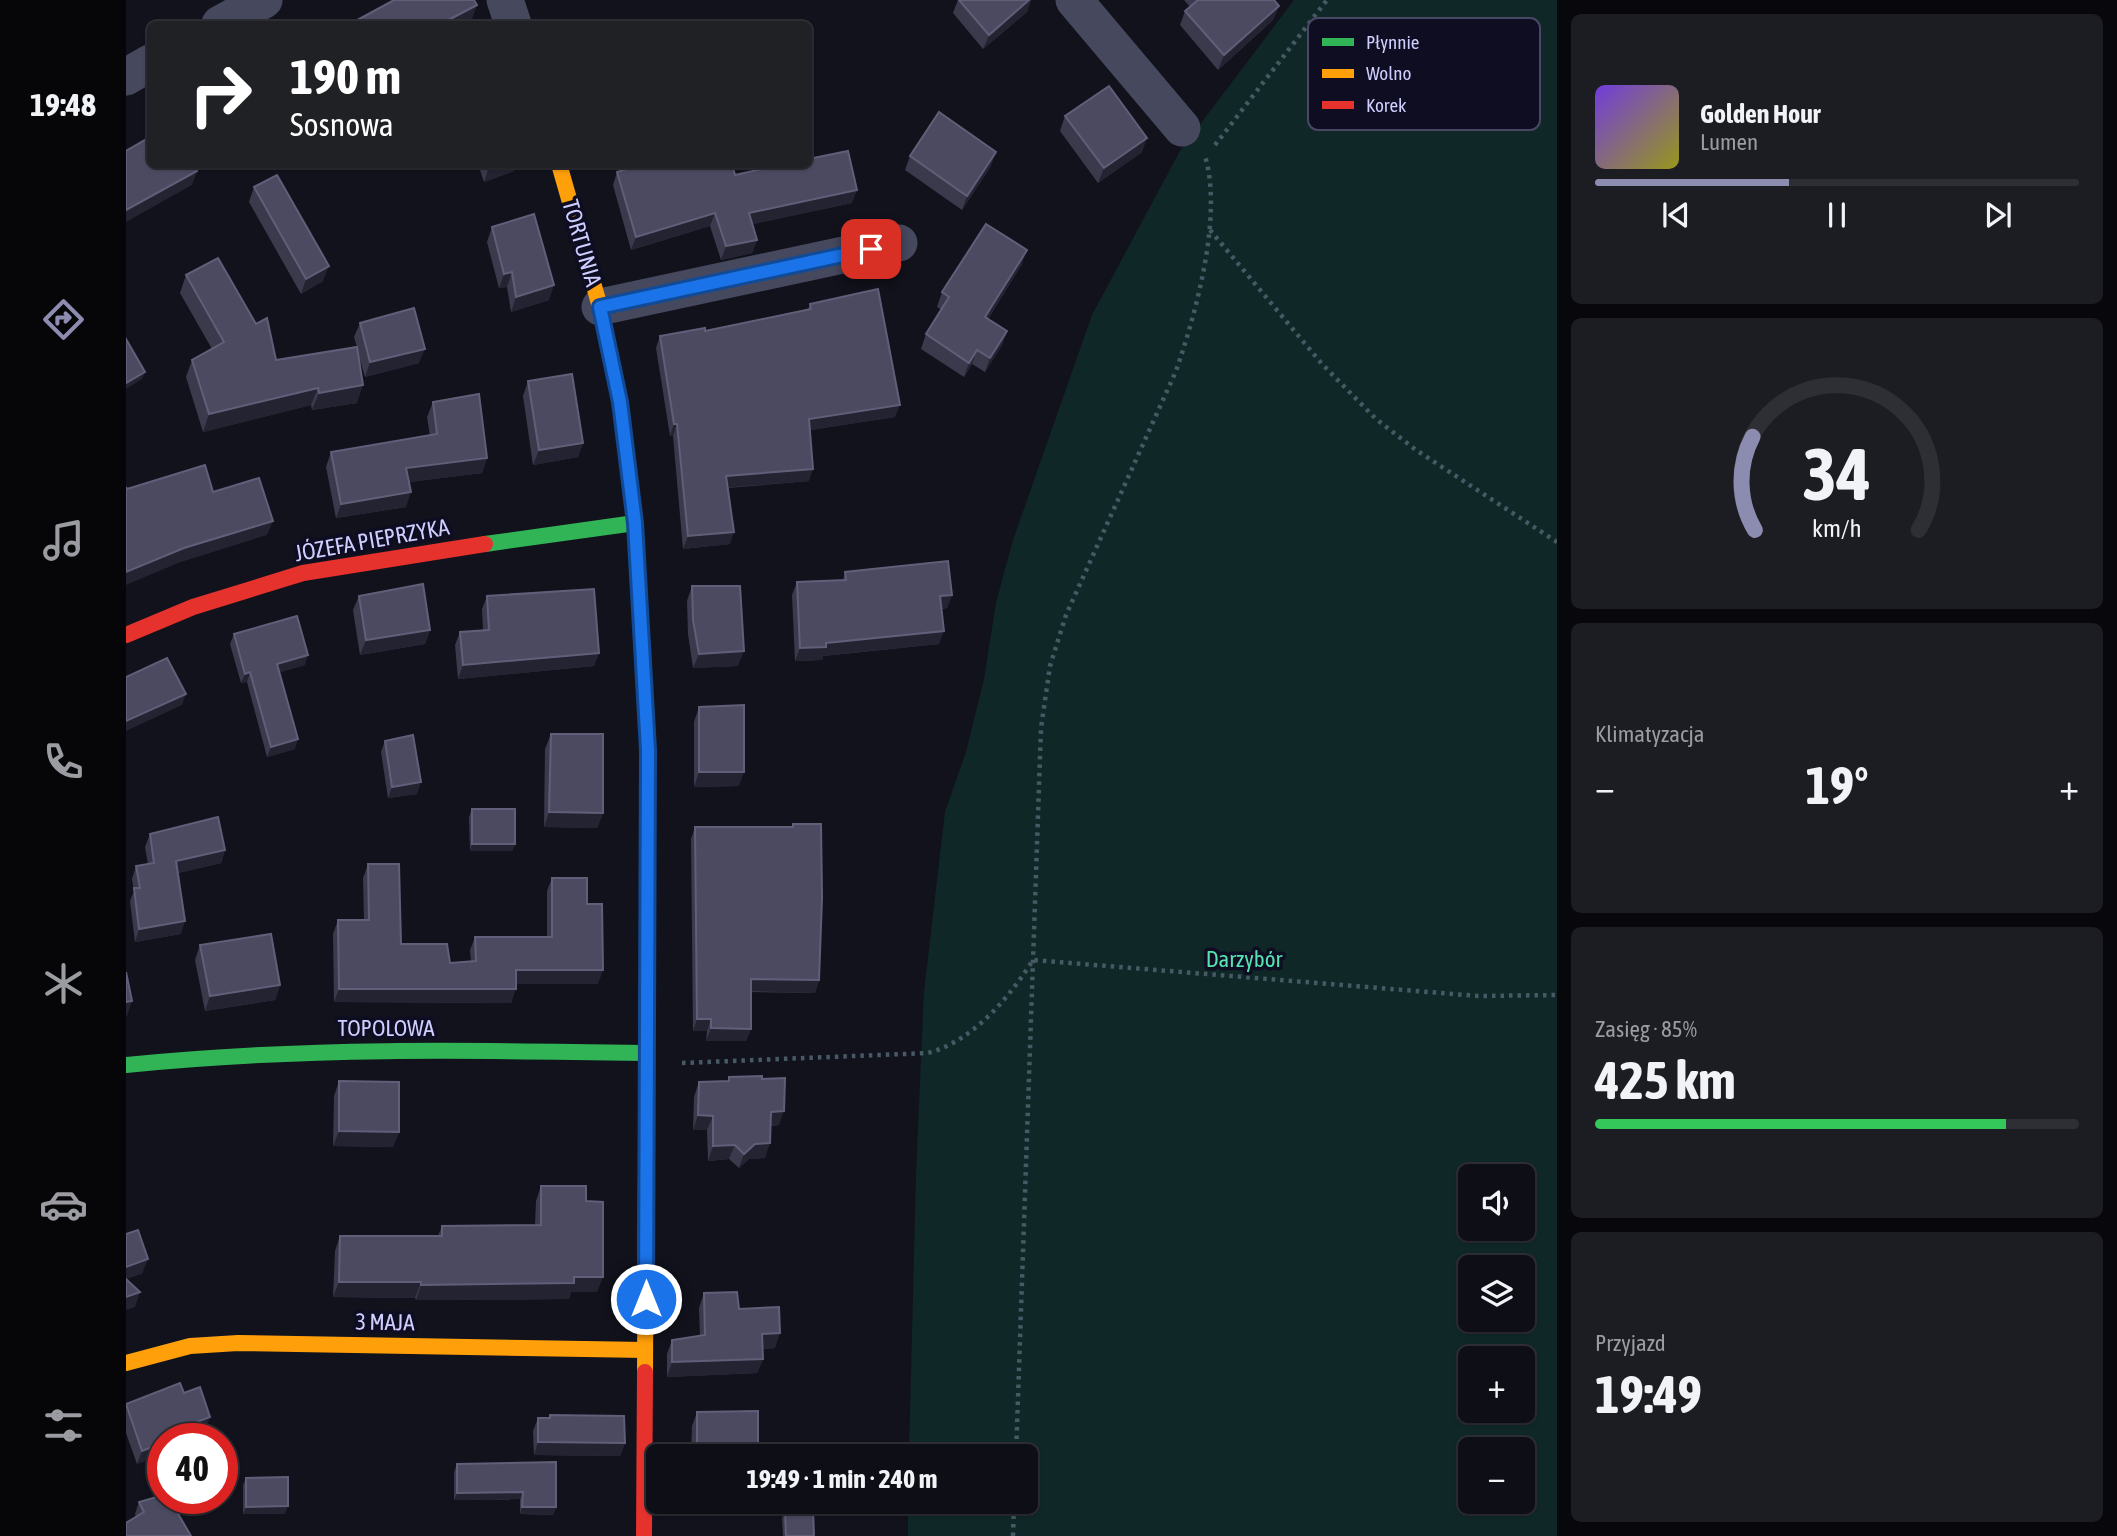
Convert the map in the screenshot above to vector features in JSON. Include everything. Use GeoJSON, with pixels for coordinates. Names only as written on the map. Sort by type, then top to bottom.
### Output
{"type":"FeatureCollection","features":[{"type":"Feature","properties":{"kind":"street"},"geometry":{"type":"LineString","coordinates":[[226,21],[264,0]]}},
{"type":"Feature","properties":{"kind":"street"},"geometry":{"type":"LineString","coordinates":[[505,0],[512,21]]}},
{"type":"Feature","properties":{"kind":"street"},"geometry":{"type":"LineString","coordinates":[[1074,0],[1182,128]]}},
{"type":"Feature","properties":{"kind":"street"},"geometry":{"type":"LineString","coordinates":[[126,77],[147,65]]}},
{"type":"Feature","properties":{"kind":"street","name":"TORTUNIA"},"geometry":{"type":"LineString","coordinates":[[560,168],[600,307],[620,402],[635,523],[648,750],[644,1536]]}},
{"type":"Feature","properties":{"kind":"street"},"geometry":{"type":"LineString","coordinates":[[600,307],[898,243]]}},
{"type":"Feature","properties":{"kind":"street","name":"JÓZEFA PIEPRZYKA"},"geometry":{"type":"LineString","coordinates":[[126,635],[193,607],[303,573],[431,551],[635,523]]}},
{"type":"Feature","properties":{"kind":"street","name":"TOPOLOWA"},"geometry":{"type":"LineString","coordinates":[[126,1065],[230,1054],[372,1049],[647,1059]]}},
{"type":"Feature","properties":{"kind":"street","name":"3 MAJA"},"geometry":{"type":"LineString","coordinates":[[126,1363],[190,1346],[238,1343],[645,1350]]}},
{"type":"Feature","properties":{"kind":"path"},"geometry":{"type":"LineString","coordinates":[[1313,18],[1327,0]]}},
{"type":"Feature","properties":{"kind":"path"},"geometry":{"type":"LineString","coordinates":[[1016,1444],[1041,728],[1050,666],[1066,615],[1175,372],[1191,317],[1209,230],[1211,194],[1205,156],[1308,24]]}},
{"type":"Feature","properties":{"kind":"path"},"geometry":{"type":"LineString","coordinates":[[1209,230],[1359,404],[1416,450],[1557,542]]}},
{"type":"Feature","properties":{"kind":"path"},"geometry":{"type":"LineString","coordinates":[[1032,960],[1478,996],[1557,995]]}},
{"type":"Feature","properties":{"kind":"path"},"geometry":{"type":"LineString","coordinates":[[647,1059],[928,1054],[950,1046],[973,1029],[1018,982],[1032,960]]}},
{"type":"Feature","properties":{"kind":"path"},"geometry":{"type":"LineString","coordinates":[[1013,1536],[1014,1514]]}},
{"type":"Feature","properties":{"kind":"green space","name":"Darzybór"},"geometry":{"type":"Polygon","coordinates":[[[1294,0],[1557,0],[1557,1536],[908,1536],[908,1514],[1038,1514],[1038,1444],[909,1444],[924,992],[945,812],[966,752],[984,679],[996,603],[1013,540],[1092,315],[1180,151],[1294,0]]]}},
{"type":"Feature","properties":{"kind":"building"},"geometry":{"type":"Polygon","coordinates":[[[394,0],[474,0],[477,5],[447,21],[356,21],[394,0]]]}},
{"type":"Feature","properties":{"kind":"building"},"geometry":{"type":"Polygon","coordinates":[[[959,0],[1029,0],[989,35],[959,0]]]}},
{"type":"Feature","properties":{"kind":"building"},"geometry":{"type":"Polygon","coordinates":[[[1198,0],[1274,0],[1279,6],[1224,55],[1185,11],[1198,0]]]}},
{"type":"Feature","properties":{"kind":"building"},"geometry":{"type":"Polygon","coordinates":[[[1109,86],[1147,138],[1104,168],[1065,116],[1109,86]]]}},
{"type":"Feature","properties":{"kind":"building"},"geometry":{"type":"Polygon","coordinates":[[[939,112],[996,152],[967,196],[910,156],[939,112]]]}},
{"type":"Feature","properties":{"kind":"building"},"geometry":{"type":"Polygon","coordinates":[[[147,139],[147,168],[196,168],[197,171],[126,210],[126,151],[147,139]]]}},
{"type":"Feature","properties":{"kind":"building"},"geometry":{"type":"Polygon","coordinates":[[[848,151],[857,190],[749,213],[757,240],[726,246],[715,213],[636,237],[617,172],[630,168],[733,168],[735,175],[766,168],[812,168],[812,158],[848,151]]]}},
{"type":"Feature","properties":{"kind":"building"},"geometry":{"type":"Polygon","coordinates":[[[277,175],[329,266],[306,279],[254,187],[277,175]]]}},
{"type":"Feature","properties":{"kind":"building"},"geometry":{"type":"Polygon","coordinates":[[[534,214],[554,285],[516,297],[512,272],[504,274],[492,227],[534,214]]]}},
{"type":"Feature","properties":{"kind":"building"},"geometry":{"type":"Polygon","coordinates":[[[986,224],[1027,250],[985,317],[1007,331],[990,358],[977,350],[969,363],[926,334],[949,297],[942,292],[986,224]]]}},
{"type":"Feature","properties":{"kind":"building"},"geometry":{"type":"Polygon","coordinates":[[[218,258],[256,324],[267,318],[276,360],[357,347],[363,385],[319,393],[318,388],[209,414],[192,360],[224,342],[186,275],[218,258]]]}},
{"type":"Feature","properties":{"kind":"building"},"geometry":{"type":"Polygon","coordinates":[[[878,289],[900,405],[809,419],[813,469],[726,476],[734,532],[688,536],[677,424],[674,424],[660,336],[705,328],[705,331],[811,309],[810,304],[878,289]]]}},
{"type":"Feature","properties":{"kind":"building"},"geometry":{"type":"Polygon","coordinates":[[[414,308],[425,349],[370,362],[360,323],[414,308]]]}},
{"type":"Feature","properties":{"kind":"building"},"geometry":{"type":"Polygon","coordinates":[[[126,339],[145,372],[126,383],[126,339]]]}},
{"type":"Feature","properties":{"kind":"building"},"geometry":{"type":"Polygon","coordinates":[[[572,374],[583,443],[539,450],[528,381],[572,374]]]}},
{"type":"Feature","properties":{"kind":"building"},"geometry":{"type":"Polygon","coordinates":[[[479,394],[487,458],[406,468],[411,492],[341,504],[331,452],[437,434],[433,402],[479,394]]]}},
{"type":"Feature","properties":{"kind":"building"},"geometry":{"type":"Polygon","coordinates":[[[205,465],[213,492],[259,478],[273,521],[184,548],[126,572],[126,487],[127,489],[205,465]]]}},
{"type":"Feature","properties":{"kind":"building"},"geometry":{"type":"Polygon","coordinates":[[[948,561],[952,595],[940,596],[944,631],[800,648],[797,582],[846,580],[845,572],[948,561]]]}},
{"type":"Feature","properties":{"kind":"building"},"geometry":{"type":"Polygon","coordinates":[[[423,584],[430,630],[366,640],[359,596],[423,584]]]}},
{"type":"Feature","properties":{"kind":"building"},"geometry":{"type":"Polygon","coordinates":[[[692,586],[740,586],[744,651],[699,654],[693,620],[692,586]]]}},
{"type":"Feature","properties":{"kind":"building"},"geometry":{"type":"Polygon","coordinates":[[[594,589],[599,653],[463,665],[460,632],[489,630],[487,596],[594,589]]]}},
{"type":"Feature","properties":{"kind":"building"},"geometry":{"type":"Polygon","coordinates":[[[297,616],[308,655],[277,664],[298,739],[271,747],[250,672],[245,674],[234,634],[297,616]]]}},
{"type":"Feature","properties":{"kind":"building"},"geometry":{"type":"Polygon","coordinates":[[[167,658],[186,694],[126,721],[126,677],[167,658]]]}},
{"type":"Feature","properties":{"kind":"building"},"geometry":{"type":"Polygon","coordinates":[[[744,705],[744,772],[699,772],[699,707],[744,705]]]}},
{"type":"Feature","properties":{"kind":"building"},"geometry":{"type":"Polygon","coordinates":[[[551,734],[603,734],[603,813],[549,812],[551,734]]]}},
{"type":"Feature","properties":{"kind":"building"},"geometry":{"type":"Polygon","coordinates":[[[413,735],[421,782],[392,787],[385,741],[413,735]]]}},
{"type":"Feature","properties":{"kind":"building"},"geometry":{"type":"Polygon","coordinates":[[[472,809],[515,809],[515,844],[472,844],[472,809]]]}},
{"type":"Feature","properties":{"kind":"building"},"geometry":{"type":"Polygon","coordinates":[[[218,817],[225,850],[176,861],[185,921],[139,929],[134,888],[140,888],[136,866],[154,863],[150,834],[218,817]]]}},
{"type":"Feature","properties":{"kind":"building"},"geometry":{"type":"Polygon","coordinates":[[[793,824],[821,824],[819,980],[751,979],[751,1029],[711,1028],[711,1019],[697,1019],[695,827],[793,827],[793,824]]]}},
{"type":"Feature","properties":{"kind":"building"},"geometry":{"type":"Polygon","coordinates":[[[368,864],[399,864],[401,944],[447,944],[450,963],[476,961],[475,937],[552,937],[552,878],[587,878],[587,904],[602,904],[603,970],[516,970],[516,989],[339,989],[338,920],[369,920],[368,864]]]}},
{"type":"Feature","properties":{"kind":"building"},"geometry":{"type":"Polygon","coordinates":[[[271,934],[280,985],[210,996],[200,945],[271,934]]]}},
{"type":"Feature","properties":{"kind":"building"},"geometry":{"type":"Polygon","coordinates":[[[126,972],[132,1001],[126,1002],[126,972]]]}},
{"type":"Feature","properties":{"kind":"building"},"geometry":{"type":"Polygon","coordinates":[[[762,1076],[762,1079],[785,1078],[784,1111],[771,1112],[770,1143],[755,1144],[744,1154],[735,1145],[713,1146],[713,1116],[698,1115],[699,1082],[729,1081],[729,1077],[762,1076]]]}},
{"type":"Feature","properties":{"kind":"building"},"geometry":{"type":"Polygon","coordinates":[[[339,1081],[399,1082],[399,1132],[339,1131],[339,1081]]]}},
{"type":"Feature","properties":{"kind":"building"},"geometry":{"type":"Polygon","coordinates":[[[541,1186],[586,1186],[586,1201],[603,1202],[603,1277],[574,1277],[574,1283],[421,1285],[421,1282],[339,1282],[340,1236],[442,1236],[442,1226],[541,1225],[541,1186]]]}},
{"type":"Feature","properties":{"kind":"building"},"geometry":{"type":"Polygon","coordinates":[[[138,1230],[148,1259],[126,1267],[126,1234],[138,1230]]]}},
{"type":"Feature","properties":{"kind":"building"},"geometry":{"type":"Polygon","coordinates":[[[126,1279],[140,1292],[126,1297],[126,1279]]]}},
{"type":"Feature","properties":{"kind":"building"},"geometry":{"type":"Polygon","coordinates":[[[737,1292],[739,1309],[779,1307],[780,1333],[762,1334],[763,1359],[672,1362],[672,1340],[705,1335],[704,1293],[737,1292]]]}},
{"type":"Feature","properties":{"kind":"building"},"geometry":{"type":"Polygon","coordinates":[[[180,1383],[184,1393],[200,1387],[210,1417],[194,1423],[147,1423],[147,1449],[142,1451],[126,1404],[180,1383]]]}},
{"type":"Feature","properties":{"kind":"building"},"geometry":{"type":"Polygon","coordinates":[[[758,1411],[758,1444],[697,1444],[697,1412],[758,1411]]]}},
{"type":"Feature","properties":{"kind":"building"},"geometry":{"type":"Polygon","coordinates":[[[550,1415],[624,1416],[625,1443],[538,1442],[538,1418],[550,1418],[550,1415]]]}},
{"type":"Feature","properties":{"kind":"building"},"geometry":{"type":"Polygon","coordinates":[[[556,1462],[556,1507],[522,1507],[523,1492],[457,1493],[457,1464],[556,1462]]]}},
{"type":"Feature","properties":{"kind":"building"},"geometry":{"type":"Polygon","coordinates":[[[288,1477],[288,1506],[246,1507],[246,1478],[288,1477]]]}},
{"type":"Feature","properties":{"kind":"building"},"geometry":{"type":"Polygon","coordinates":[[[147,1500],[147,1514],[178,1514],[191,1536],[126,1536],[126,1523],[144,1512],[139,1502],[147,1500]]]}},
{"type":"Feature","properties":{"kind":"building"},"geometry":{"type":"Polygon","coordinates":[[[785,1514],[813,1514],[814,1536],[786,1536],[785,1514]]]}},
{"type":"Feature","properties":{"kind":"traffic: fast"},"geometry":{"type":"LineString","coordinates":[[485,544],[635,523]]}},
{"type":"Feature","properties":{"kind":"traffic: fast"},"geometry":{"type":"LineString","coordinates":[[126,1065],[321,1053],[647,1053]]}},
{"type":"Feature","properties":{"kind":"traffic: slow"},"geometry":{"type":"LineString","coordinates":[[560,168],[600,307],[620,402],[635,525]]}},
{"type":"Feature","properties":{"kind":"traffic: slow"},"geometry":{"type":"LineString","coordinates":[[645,1372],[647,961]]}},
{"type":"Feature","properties":{"kind":"traffic: slow"},"geometry":{"type":"LineString","coordinates":[[126,1363],[190,1346],[238,1343],[645,1350]]}},
{"type":"Feature","properties":{"kind":"traffic: jam"},"geometry":{"type":"LineString","coordinates":[[635,525],[648,750],[647,961]]}},
{"type":"Feature","properties":{"kind":"traffic: jam"},"geometry":{"type":"LineString","coordinates":[[126,635],[193,607],[303,573],[485,544]]}},
{"type":"Feature","properties":{"kind":"traffic: jam"},"geometry":{"type":"LineString","coordinates":[[644,1536],[645,1372]]}},
{"type":"Feature","properties":{"kind":"route"},"geometry":{"type":"LineString","coordinates":[[646,1299],[648,750],[635,523],[620,402],[600,307],[871,249]]}}]}
